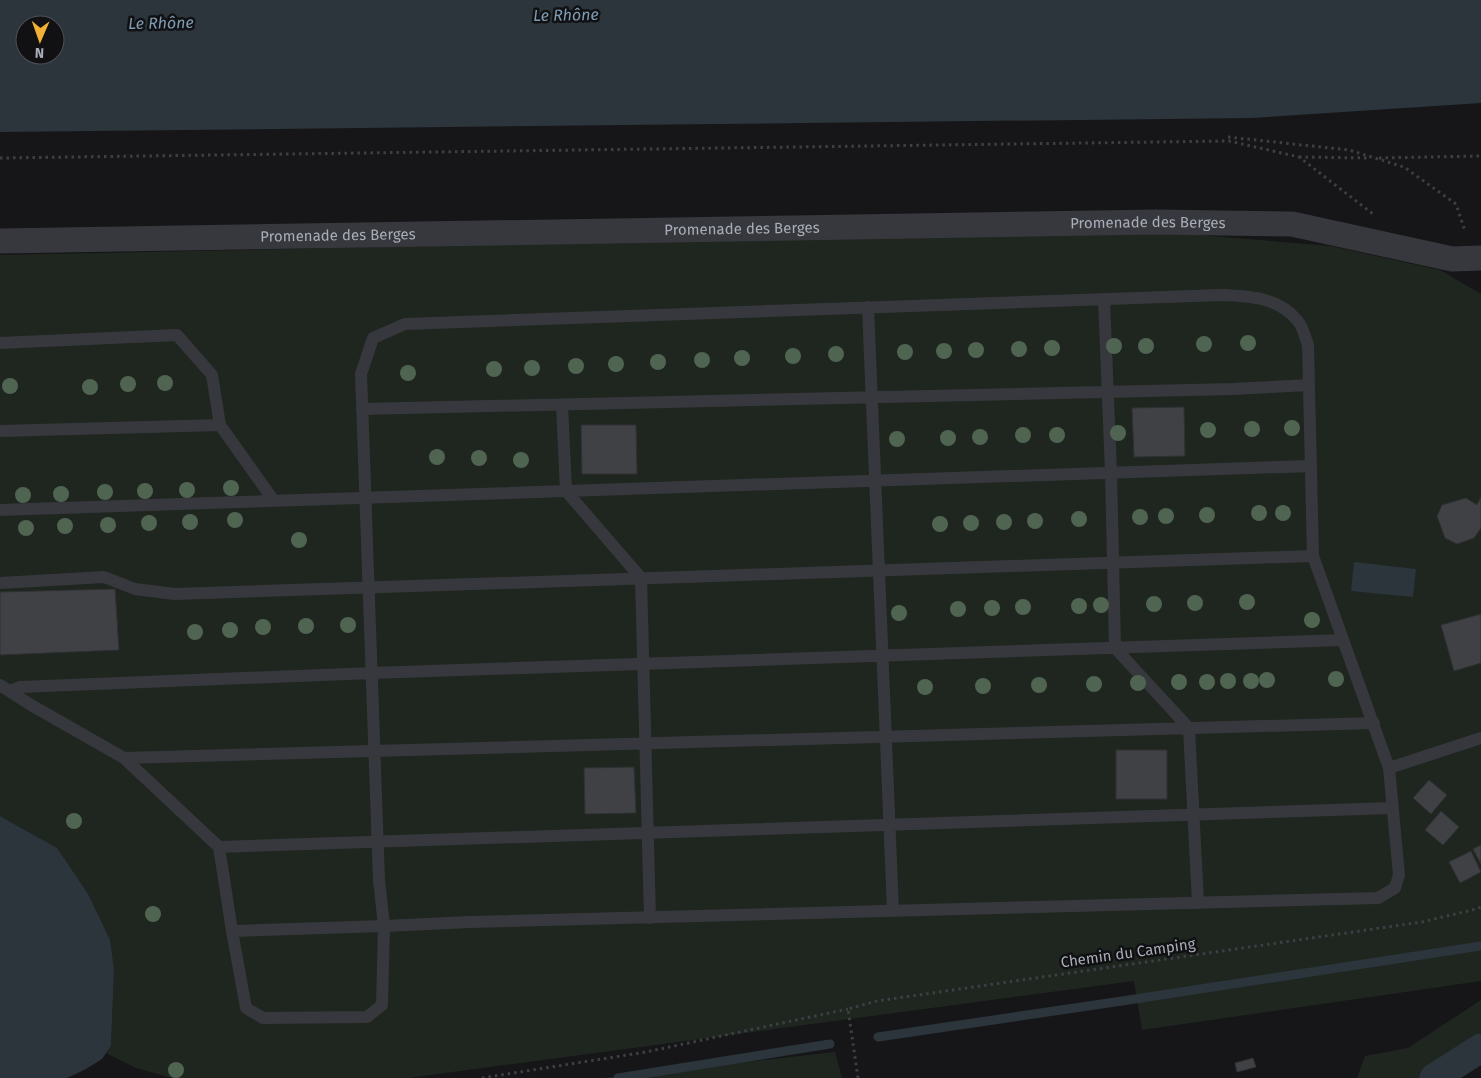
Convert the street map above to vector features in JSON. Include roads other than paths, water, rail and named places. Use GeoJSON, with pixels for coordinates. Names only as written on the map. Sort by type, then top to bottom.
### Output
{"type":"FeatureCollection","features":[{"type":"Feature","properties":{"kind":"street","name":"Promenade des Berges"},"geometry":{"type":"LineString","coordinates":[[0,241],[1157,222],[1292,224],[1452,259],[1477,258]]}},
{"type":"Feature","properties":{"kind":"lane"},"geometry":{"type":"LineString","coordinates":[[5,688],[124,758],[219,847],[232,931],[246,1008],[263,1018],[367,1017],[382,1004],[384,926],[379,880],[361,374],[373,338],[405,324],[1221,295],[1252,296],[1282,305],[1299,321],[1308,345],[1312,556],[1389,768],[1399,875],[1395,888],[1378,898],[893,911],[384,926],[232,931]]}},
{"type":"Feature","properties":{"kind":"lane"},"geometry":{"type":"LineString","coordinates":[[1104,299],[1114,563],[1115,648],[1189,728],[1198,903]]}},
{"type":"Feature","properties":{"kind":"lane"},"geometry":{"type":"LineString","coordinates":[[868,307],[893,911]]}},
{"type":"Feature","properties":{"kind":"lane"},"geometry":{"type":"LineString","coordinates":[[0,343],[178,335],[212,375],[220,425],[274,501]]}},
{"type":"Feature","properties":{"kind":"lane"},"geometry":{"type":"LineString","coordinates":[[362,410],[1233,389],[1309,385]]}},
{"type":"Feature","properties":{"kind":"lane"},"geometry":{"type":"LineString","coordinates":[[562,405],[566,491],[641,578],[650,918]]}},
{"type":"Feature","properties":{"kind":"lane"},"geometry":{"type":"LineString","coordinates":[[0,431],[220,425]]}},
{"type":"Feature","properties":{"kind":"lane"},"geometry":{"type":"LineString","coordinates":[[0,510],[1311,466]]}},
{"type":"Feature","properties":{"kind":"lane"},"geometry":{"type":"LineString","coordinates":[[0,583],[104,578],[134,589],[175,594],[1312,556]]}},
{"type":"Feature","properties":{"kind":"lane"},"geometry":{"type":"LineString","coordinates":[[5,688],[372,673],[1343,640]]}},
{"type":"Feature","properties":{"kind":"lane"},"geometry":{"type":"LineString","coordinates":[[124,758],[1374,723]]}},
{"type":"Feature","properties":{"kind":"lane"},"geometry":{"type":"LineString","coordinates":[[1389,768],[1481,738]]}},
{"type":"Feature","properties":{"kind":"lane"},"geometry":{"type":"LineString","coordinates":[[219,847],[1392,808]]}},
{"type":"Feature","properties":{"kind":"water","name":"Le Rhône"},"geometry":{"type":"Polygon","coordinates":[[[0,0],[1481,0],[1481,103],[1252,118],[0,132],[0,0]]]}},
{"type":"Feature","properties":{"kind":"water"},"geometry":{"type":"Polygon","coordinates":[[[1354,562],[1416,569],[1413,597],[1351,591],[1354,562]]]}},
{"type":"Feature","properties":{"kind":"water"},"geometry":{"type":"Polygon","coordinates":[[[0,816],[57,848],[88,894],[110,940],[114,970],[111,1046],[102,1059],[67,1078],[0,1078],[0,816]]]}},
{"type":"Feature","properties":{"kind":"waterway"},"geometry":{"type":"LineString","coordinates":[[878,1037],[1481,946]]}},
{"type":"Feature","properties":{"kind":"waterway"},"geometry":{"type":"LineString","coordinates":[[618,1078],[830,1044]]}},
{"type":"Feature","properties":{"kind":"waterway"},"geometry":{"type":"LineString","coordinates":[[1434,1078],[1481,1048]]}}]}
